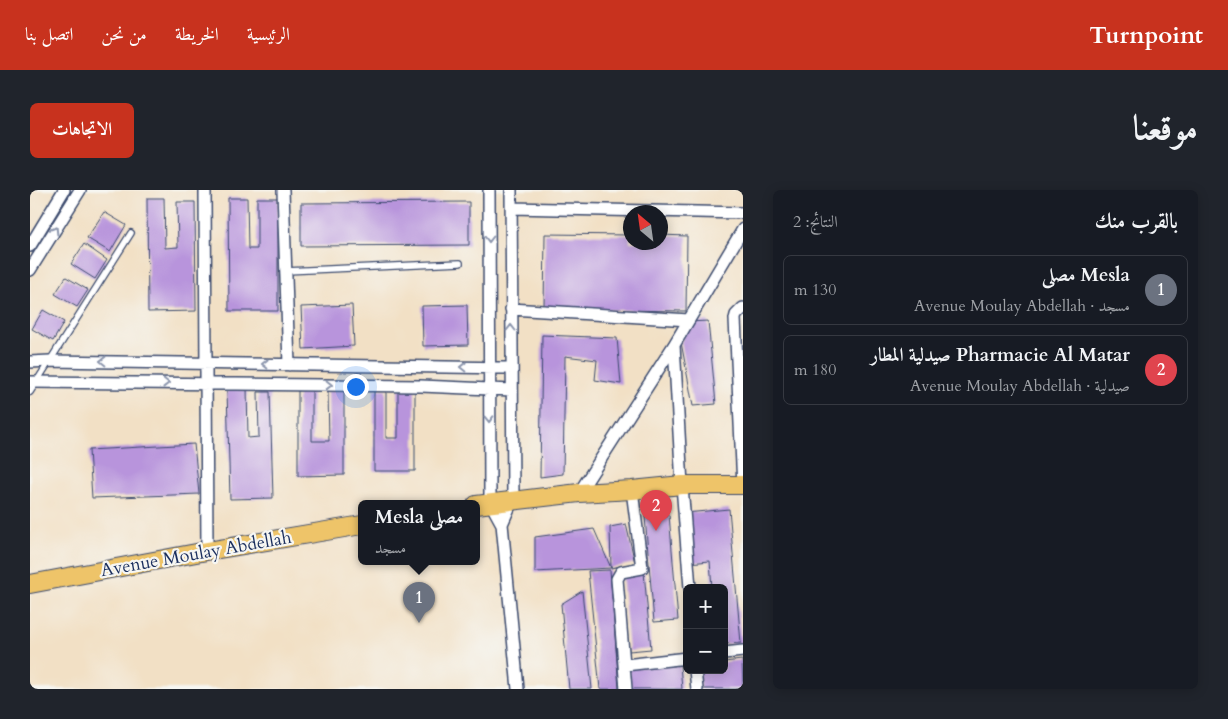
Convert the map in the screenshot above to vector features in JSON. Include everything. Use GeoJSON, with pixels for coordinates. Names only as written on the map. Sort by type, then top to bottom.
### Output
{"type":"FeatureCollection","features":[{"type":"Feature","properties":{"kind":"main road"},"geometry":{"type":"LineString","coordinates":[[483,504],[513,499],[682,485],[743,486]]}},
{"type":"Feature","properties":{"kind":"main road","name":"Avenue Moulay Abdellah"},"geometry":{"type":"LineString","coordinates":[[30,584],[207,551],[358,526]]}},
{"type":"Feature","properties":{"kind":"street"},"geometry":{"type":"LineString","coordinates":[[30,246],[64,190]]}},
{"type":"Feature","properties":{"kind":"street"},"geometry":{"type":"LineString","coordinates":[[30,270],[80,190]]}},
{"type":"Feature","properties":{"kind":"street"},"geometry":{"type":"LineString","coordinates":[[205,190],[207,551]]}},
{"type":"Feature","properties":{"kind":"street"},"geometry":{"type":"LineString","coordinates":[[284,190],[288,365]]}},
{"type":"Feature","properties":{"kind":"street"},"geometry":{"type":"LineString","coordinates":[[489,190],[489,390],[483,504],[502,524]]}},
{"type":"Feature","properties":{"kind":"street"},"geometry":{"type":"LineString","coordinates":[[510,190],[513,499],[502,524],[518,689]]}},
{"type":"Feature","properties":{"kind":"street"},"geometry":{"type":"LineString","coordinates":[[511,208],[743,213]]}},
{"type":"Feature","properties":{"kind":"street"},"geometry":{"type":"LineString","coordinates":[[580,493],[674,345],[743,229]]}},
{"type":"Feature","properties":{"kind":"street"},"geometry":{"type":"LineString","coordinates":[[743,308],[736,315],[735,320],[743,486]]}},
{"type":"Feature","properties":{"kind":"street"},"geometry":{"type":"LineString","coordinates":[[511,309],[689,320]]}},
{"type":"Feature","properties":{"kind":"street"},"geometry":{"type":"LineString","coordinates":[[674,345],[690,584]]}},
{"type":"Feature","properties":{"kind":"street"},"geometry":{"type":"LineString","coordinates":[[30,362],[512,368]]}},
{"type":"Feature","properties":{"kind":"street"},"geometry":{"type":"LineString","coordinates":[[32,385],[421,386],[512,390]]}},
{"type":"Feature","properties":{"kind":"street"},"geometry":{"type":"LineString","coordinates":[[626,689],[617,579],[621,572],[642,568],[632,490]]}},
{"type":"Feature","properties":{"kind":"street"},"geometry":{"type":"LineString","coordinates":[[728,653],[743,651]]}},
{"type":"Feature","properties":{"kind":"street"},"geometry":{"type":"LineString","coordinates":[[625,664],[683,658]]}},
{"type":"Feature","properties":{"kind":"street"},"geometry":{"type":"LineString","coordinates":[[695,674],[697,689]]}},
{"type":"Feature","properties":{"kind":"lane"},"geometry":{"type":"LineString","coordinates":[[32,385],[50,361],[131,233]]}},
{"type":"Feature","properties":{"kind":"lane"},"geometry":{"type":"LineString","coordinates":[[286,271],[460,263]]}},
{"type":"Feature","properties":{"kind":"building"},"geometry":{"type":"Polygon","coordinates":[[[147,198],[164,198],[165,248],[178,247],[177,202],[195,202],[196,311],[148,312],[147,198]]]}},
{"type":"Feature","properties":{"kind":"building"},"geometry":{"type":"Polygon","coordinates":[[[228,198],[247,198],[248,249],[257,249],[257,198],[278,198],[278,311],[229,311],[228,198]]]}},
{"type":"Feature","properties":{"kind":"building"},"geometry":{"type":"Polygon","coordinates":[[[469,202],[469,245],[301,246],[301,203],[469,202]]]}},
{"type":"Feature","properties":{"kind":"building"},"geometry":{"type":"Polygon","coordinates":[[[104,212],[126,225],[110,252],[87,238],[104,212]]]}},
{"type":"Feature","properties":{"kind":"building"},"geometry":{"type":"Polygon","coordinates":[[[545,234],[623,235],[623,250],[668,250],[668,235],[687,236],[686,311],[544,309],[545,234]]]}},
{"type":"Feature","properties":{"kind":"building"},"geometry":{"type":"Polygon","coordinates":[[[84,244],[107,260],[95,279],[71,264],[84,244]]]}},
{"type":"Feature","properties":{"kind":"building"},"geometry":{"type":"Polygon","coordinates":[[[66,277],[88,290],[77,307],[55,294],[66,277]]]}},
{"type":"Feature","properties":{"kind":"building"},"geometry":{"type":"Polygon","coordinates":[[[352,305],[354,346],[303,349],[301,307],[352,305]]]}},
{"type":"Feature","properties":{"kind":"building"},"geometry":{"type":"Polygon","coordinates":[[[467,305],[468,345],[423,346],[422,306],[467,305]]]}},
{"type":"Feature","properties":{"kind":"building"},"geometry":{"type":"Polygon","coordinates":[[[43,310],[64,322],[53,341],[32,329],[43,310]]]}},
{"type":"Feature","properties":{"kind":"building"},"geometry":{"type":"Polygon","coordinates":[[[708,321],[716,404],[693,406],[681,342],[689,322],[708,321]]]}},
{"type":"Feature","properties":{"kind":"building"},"geometry":{"type":"Polygon","coordinates":[[[542,335],[617,338],[621,384],[595,380],[597,360],[565,356],[563,474],[540,477],[542,335]]]}},
{"type":"Feature","properties":{"kind":"building"},"geometry":{"type":"Polygon","coordinates":[[[247,388],[248,438],[259,437],[258,392],[270,392],[273,498],[230,499],[227,389],[247,388]]]}},
{"type":"Feature","properties":{"kind":"building"},"geometry":{"type":"Polygon","coordinates":[[[374,389],[386,389],[386,438],[398,438],[398,389],[415,389],[415,471],[374,471],[374,389]]]}},
{"type":"Feature","properties":{"kind":"building"},"geometry":{"type":"Polygon","coordinates":[[[312,390],[312,441],[329,441],[328,391],[344,390],[344,475],[298,476],[298,391],[312,390]]]}},
{"type":"Feature","properties":{"kind":"building"},"geometry":{"type":"Polygon","coordinates":[[[194,444],[199,494],[92,498],[89,450],[194,444]]]}},
{"type":"Feature","properties":{"kind":"building"},"geometry":{"type":"Polygon","coordinates":[[[729,509],[741,643],[728,644],[728,584],[712,584],[710,561],[689,563],[685,513],[729,509]]]}},
{"type":"Feature","properties":{"kind":"building"},"geometry":{"type":"Polygon","coordinates":[[[669,515],[678,620],[654,622],[645,517],[669,515]]]}},
{"type":"Feature","properties":{"kind":"building"},"geometry":{"type":"Polygon","coordinates":[[[626,524],[635,563],[611,568],[610,527],[626,524]]]}},
{"type":"Feature","properties":{"kind":"building"},"geometry":{"type":"Polygon","coordinates":[[[594,529],[611,568],[535,572],[535,537],[594,529]]]}},
{"type":"Feature","properties":{"kind":"building"},"geometry":{"type":"Polygon","coordinates":[[[610,570],[619,689],[600,689],[588,571],[610,570]]]}},
{"type":"Feature","properties":{"kind":"building"},"geometry":{"type":"Polygon","coordinates":[[[644,572],[651,649],[629,651],[622,574],[644,572]]]}},
{"type":"Feature","properties":{"kind":"building"},"geometry":{"type":"Polygon","coordinates":[[[582,591],[592,689],[569,689],[561,604],[582,591]]]}},
{"type":"Feature","properties":{"kind":"building"},"geometry":{"type":"Polygon","coordinates":[[[742,660],[743,689],[701,689],[699,674],[728,674],[728,662],[742,660]]]}},
{"type":"Feature","properties":{"kind":"building"},"geometry":{"type":"Polygon","coordinates":[[[680,664],[682,689],[631,689],[629,668],[680,664]]]}},
{"type":"Feature","properties":{"kind":"place","name":"Pharmacie Al Matar صيدلية المطار"},"geometry":{"type":"Point","coordinates":[656,531]}},
{"type":"Feature","properties":{"kind":"place","name":"Mesla مصلى"},"geometry":{"type":"Point","coordinates":[419,623]}}]}
